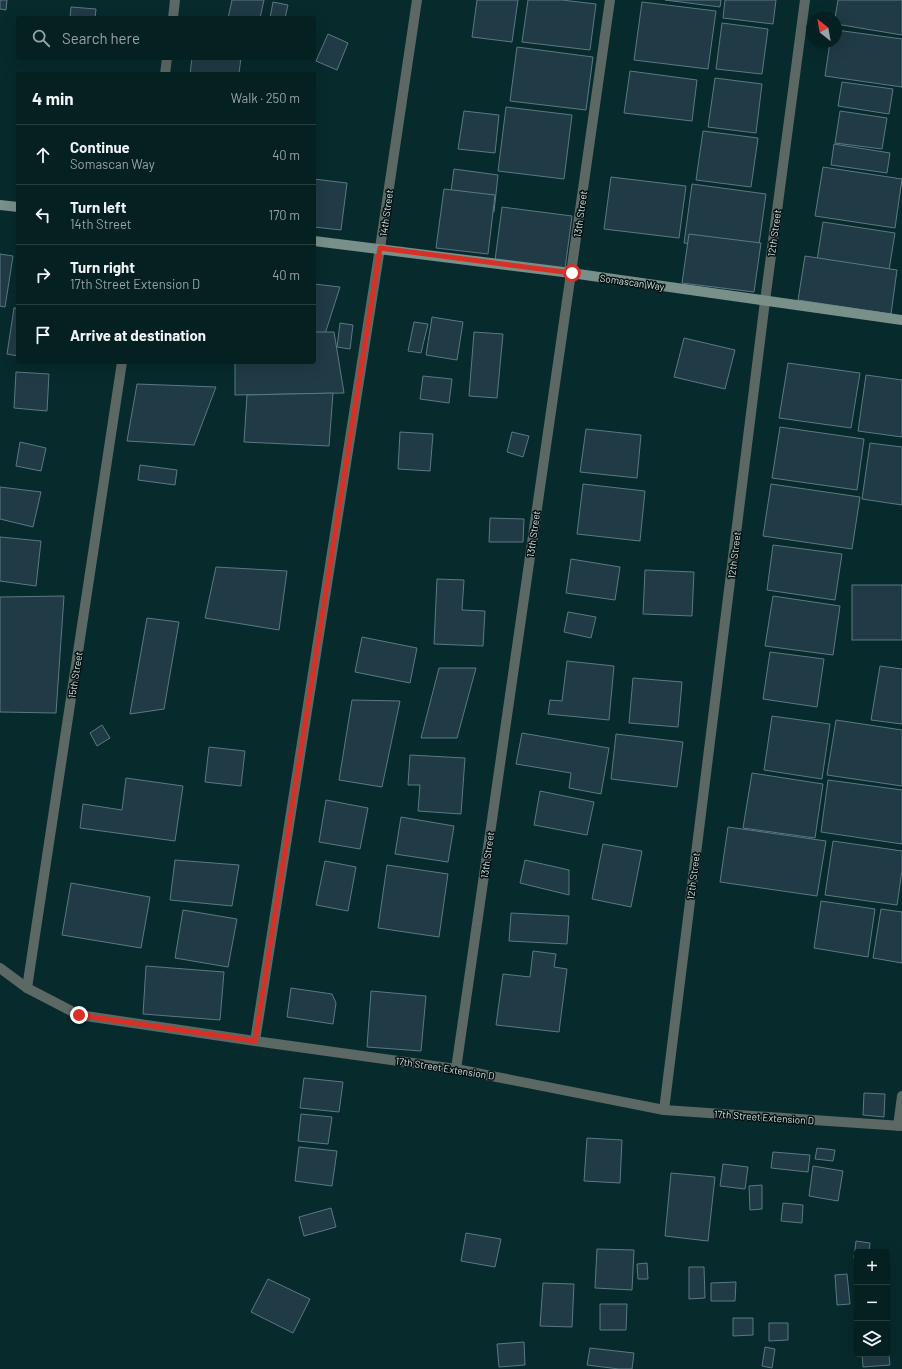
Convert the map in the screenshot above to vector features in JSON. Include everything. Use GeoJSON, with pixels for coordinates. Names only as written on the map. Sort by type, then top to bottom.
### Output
{"type":"FeatureCollection","features":[{"type":"Feature","properties":{"kind":"street"},"geometry":{"type":"LineString","coordinates":[[172,16],[175,0]]}},
{"type":"Feature","properties":{"kind":"street","name":"14th Street"},"geometry":{"type":"LineString","coordinates":[[255,1041],[380,248],[417,0]]}},
{"type":"Feature","properties":{"kind":"street","name":"13th Street"},"geometry":{"type":"LineString","coordinates":[[456,1069],[572,273],[610,0]]}},
{"type":"Feature","properties":{"kind":"street","name":"12th Street"},"geometry":{"type":"LineString","coordinates":[[664,1110],[765,301],[805,0]]}},
{"type":"Feature","properties":{"kind":"street"},"geometry":{"type":"LineString","coordinates":[[165,72],[167,60]]}},
{"type":"Feature","properties":{"kind":"street"},"geometry":{"type":"LineString","coordinates":[[0,205],[16,207]]}},
{"type":"Feature","properties":{"kind":"street","name":"Somascan Way"},"geometry":{"type":"LineString","coordinates":[[316,241],[572,273],[902,320]]}},
{"type":"Feature","properties":{"kind":"street","name":"15th Street"},"geometry":{"type":"LineString","coordinates":[[27,988],[122,364]]}},
{"type":"Feature","properties":{"kind":"street","name":"17th Street Extension D"},"geometry":{"type":"LineString","coordinates":[[0,968],[27,988],[79,1015],[456,1069],[664,1110],[900,1126]]}},
{"type":"Feature","properties":{"kind":"street"},"geometry":{"type":"LineString","coordinates":[[900,1126],[902,1096]]}},
{"type":"Feature","properties":{"kind":"building"},"geometry":{"type":"Polygon","coordinates":[[[0,0],[7,0],[6,10],[0,9],[0,0]]]}},
{"type":"Feature","properties":{"kind":"building"},"geometry":{"type":"Polygon","coordinates":[[[232,0],[264,0],[260,16],[228,16],[232,0]]]}},
{"type":"Feature","properties":{"kind":"building"},"geometry":{"type":"Polygon","coordinates":[[[477,0],[518,0],[512,42],[472,37],[477,0]]]}},
{"type":"Feature","properties":{"kind":"building"},"geometry":{"type":"Polygon","coordinates":[[[528,0],[562,0],[596,4],[590,50],[522,42],[528,0]]]}},
{"type":"Feature","properties":{"kind":"building"},"geometry":{"type":"Polygon","coordinates":[[[665,0],[721,0],[720,7],[665,0]]]}},
{"type":"Feature","properties":{"kind":"building"},"geometry":{"type":"Polygon","coordinates":[[[725,0],[776,0],[773,24],[723,18],[725,0]]]}},
{"type":"Feature","properties":{"kind":"building"},"geometry":{"type":"Polygon","coordinates":[[[838,0],[902,0],[902,35],[842,25],[842,12],[836,12],[838,0]]]}},
{"type":"Feature","properties":{"kind":"building"},"geometry":{"type":"Polygon","coordinates":[[[273,2],[288,5],[285,16],[270,16],[273,2]]]}},
{"type":"Feature","properties":{"kind":"building"},"geometry":{"type":"Polygon","coordinates":[[[642,2],[716,11],[708,69],[634,60],[642,2]]]}},
{"type":"Feature","properties":{"kind":"building"},"geometry":{"type":"Polygon","coordinates":[[[71,7],[96,9],[95,16],[70,16],[71,7]]]}},
{"type":"Feature","properties":{"kind":"building"},"geometry":{"type":"Polygon","coordinates":[[[722,23],[768,29],[762,74],[716,69],[722,23]]]}},
{"type":"Feature","properties":{"kind":"building"},"geometry":{"type":"Polygon","coordinates":[[[842,31],[902,39],[902,87],[825,76],[829,48],[842,48],[842,31]]]}},
{"type":"Feature","properties":{"kind":"building"},"geometry":{"type":"Polygon","coordinates":[[[328,34],[348,43],[337,70],[316,61],[328,34]]]}},
{"type":"Feature","properties":{"kind":"building"},"geometry":{"type":"Polygon","coordinates":[[[517,47],[593,57],[586,110],[510,101],[517,47]]]}},
{"type":"Feature","properties":{"kind":"building"},"geometry":{"type":"Polygon","coordinates":[[[192,60],[241,60],[239,72],[190,72],[192,60]]]}},
{"type":"Feature","properties":{"kind":"building"},"geometry":{"type":"Polygon","coordinates":[[[630,71],[697,80],[692,121],[624,113],[630,71]]]}},
{"type":"Feature","properties":{"kind":"building"},"geometry":{"type":"Polygon","coordinates":[[[715,78],[762,84],[756,133],[708,127],[715,78]]]}},
{"type":"Feature","properties":{"kind":"building"},"geometry":{"type":"Polygon","coordinates":[[[842,82],[893,89],[889,114],[838,106],[842,82]]]}},
{"type":"Feature","properties":{"kind":"building"},"geometry":{"type":"Polygon","coordinates":[[[506,107],[572,115],[564,179],[498,171],[506,107]]]}},
{"type":"Feature","properties":{"kind":"building"},"geometry":{"type":"Polygon","coordinates":[[[464,111],[499,115],[495,153],[458,149],[464,111]]]}},
{"type":"Feature","properties":{"kind":"building"},"geometry":{"type":"Polygon","coordinates":[[[840,111],[887,118],[882,149],[835,143],[840,111]]]}},
{"type":"Feature","properties":{"kind":"building"},"geometry":{"type":"Polygon","coordinates":[[[703,131],[758,138],[751,187],[696,180],[703,131]]]}},
{"type":"Feature","properties":{"kind":"building"},"geometry":{"type":"Polygon","coordinates":[[[834,144],[890,153],[887,173],[831,165],[834,144]]]}},
{"type":"Feature","properties":{"kind":"building"},"geometry":{"type":"Polygon","coordinates":[[[823,167],[902,179],[895,228],[815,216],[823,167]]]}},
{"type":"Feature","properties":{"kind":"building"},"geometry":{"type":"Polygon","coordinates":[[[454,169],[498,175],[494,212],[449,206],[454,169]]]}},
{"type":"Feature","properties":{"kind":"building"},"geometry":{"type":"Polygon","coordinates":[[[611,177],[686,186],[679,238],[604,229],[611,177]]]}},
{"type":"Feature","properties":{"kind":"building"},"geometry":{"type":"Polygon","coordinates":[[[316,179],[347,183],[341,230],[316,227],[316,179]]]}},
{"type":"Feature","properties":{"kind":"building"},"geometry":{"type":"Polygon","coordinates":[[[692,184],[766,194],[758,252],[684,243],[692,184]]]}},
{"type":"Feature","properties":{"kind":"building"},"geometry":{"type":"Polygon","coordinates":[[[444,189],[495,195],[488,254],[436,248],[444,189]]]}},
{"type":"Feature","properties":{"kind":"building"},"geometry":{"type":"Polygon","coordinates":[[[502,207],[572,216],[565,269],[495,260],[502,207]]]}},
{"type":"Feature","properties":{"kind":"building"},"geometry":{"type":"Polygon","coordinates":[[[823,222],[895,233],[889,270],[817,260],[823,222]]]}},
{"type":"Feature","properties":{"kind":"building"},"geometry":{"type":"Polygon","coordinates":[[[689,234],[761,243],[754,292],[682,283],[689,234]]]}},
{"type":"Feature","properties":{"kind":"building"},"geometry":{"type":"Polygon","coordinates":[[[0,254],[13,256],[5,307],[0,306],[0,254]]]}},
{"type":"Feature","properties":{"kind":"building"},"geometry":{"type":"Polygon","coordinates":[[[805,256],[897,270],[891,314],[798,300],[805,256]]]}},
{"type":"Feature","properties":{"kind":"building"},"geometry":{"type":"Polygon","coordinates":[[[316,284],[340,287],[324,337],[316,336],[316,284]]]}},
{"type":"Feature","properties":{"kind":"building"},"geometry":{"type":"Polygon","coordinates":[[[14,308],[16,308],[16,356],[7,354],[14,308]]]}},
{"type":"Feature","properties":{"kind":"building"},"geometry":{"type":"Polygon","coordinates":[[[432,317],[463,322],[457,360],[426,355],[432,317]]]}},
{"type":"Feature","properties":{"kind":"building"},"geometry":{"type":"Polygon","coordinates":[[[414,322],[428,324],[421,353],[408,351],[414,322]]]}},
{"type":"Feature","properties":{"kind":"building"},"geometry":{"type":"Polygon","coordinates":[[[340,323],[353,325],[350,349],[337,347],[340,323]]]}},
{"type":"Feature","properties":{"kind":"building"},"geometry":{"type":"Polygon","coordinates":[[[316,332],[334,332],[344,393],[235,395],[235,364],[316,364],[316,332]]]}},
{"type":"Feature","properties":{"kind":"building"},"geometry":{"type":"Polygon","coordinates":[[[474,332],[503,334],[497,398],[469,396],[474,332]]]}},
{"type":"Feature","properties":{"kind":"building"},"geometry":{"type":"Polygon","coordinates":[[[684,338],[735,350],[725,389],[674,377],[684,338]]]}},
{"type":"Feature","properties":{"kind":"building"},"geometry":{"type":"Polygon","coordinates":[[[788,363],[860,373],[851,428],[779,418],[788,363]]]}},
{"type":"Feature","properties":{"kind":"building"},"geometry":{"type":"Polygon","coordinates":[[[16,372],[49,374],[47,411],[14,408],[16,372]]]}},
{"type":"Feature","properties":{"kind":"building"},"geometry":{"type":"Polygon","coordinates":[[[866,375],[902,380],[902,437],[858,431],[866,375]]]}},
{"type":"Feature","properties":{"kind":"building"},"geometry":{"type":"Polygon","coordinates":[[[423,376],[452,379],[449,403],[420,399],[423,376]]]}},
{"type":"Feature","properties":{"kind":"building"},"geometry":{"type":"Polygon","coordinates":[[[137,384],[216,387],[194,445],[127,441],[137,384]]]}},
{"type":"Feature","properties":{"kind":"building"},"geometry":{"type":"Polygon","coordinates":[[[333,393],[329,446],[244,442],[247,395],[333,393]]]}},
{"type":"Feature","properties":{"kind":"building"},"geometry":{"type":"Polygon","coordinates":[[[780,427],[864,439],[857,490],[772,478],[780,427]]]}},
{"type":"Feature","properties":{"kind":"building"},"geometry":{"type":"Polygon","coordinates":[[[586,429],[641,435],[637,478],[580,472],[586,429]]]}},
{"type":"Feature","properties":{"kind":"building"},"geometry":{"type":"Polygon","coordinates":[[[400,432],[433,434],[430,471],[398,469],[400,432]]]}},
{"type":"Feature","properties":{"kind":"building"},"geometry":{"type":"Polygon","coordinates":[[[512,432],[529,436],[523,457],[507,452],[512,432]]]}},
{"type":"Feature","properties":{"kind":"building"},"geometry":{"type":"Polygon","coordinates":[[[20,442],[46,448],[41,471],[16,466],[20,442]]]}},
{"type":"Feature","properties":{"kind":"building"},"geometry":{"type":"Polygon","coordinates":[[[870,443],[902,447],[902,505],[862,499],[870,443]]]}},
{"type":"Feature","properties":{"kind":"building"},"geometry":{"type":"Polygon","coordinates":[[[140,465],[177,470],[175,485],[138,480],[140,465]]]}},
{"type":"Feature","properties":{"kind":"building"},"geometry":{"type":"Polygon","coordinates":[[[583,484],[645,491],[640,541],[577,534],[583,484]]]}},
{"type":"Feature","properties":{"kind":"building"},"geometry":{"type":"Polygon","coordinates":[[[771,484],[860,497],[852,549],[763,536],[771,484]]]}},
{"type":"Feature","properties":{"kind":"building"},"geometry":{"type":"Polygon","coordinates":[[[0,487],[41,492],[33,527],[0,519],[0,487]]]}},
{"type":"Feature","properties":{"kind":"building"},"geometry":{"type":"Polygon","coordinates":[[[490,518],[524,519],[523,542],[489,542],[490,518]]]}},
{"type":"Feature","properties":{"kind":"building"},"geometry":{"type":"Polygon","coordinates":[[[0,537],[41,541],[36,586],[0,581],[0,537]]]}},
{"type":"Feature","properties":{"kind":"building"},"geometry":{"type":"Polygon","coordinates":[[[773,545],[842,554],[835,600],[767,590],[773,545]]]}},
{"type":"Feature","properties":{"kind":"building"},"geometry":{"type":"Polygon","coordinates":[[[571,559],[620,567],[615,600],[566,593],[571,559]]]}},
{"type":"Feature","properties":{"kind":"building"},"geometry":{"type":"Polygon","coordinates":[[[216,567],[287,571],[279,630],[205,618],[216,567]]]}},
{"type":"Feature","properties":{"kind":"building"},"geometry":{"type":"Polygon","coordinates":[[[645,570],[694,572],[692,616],[643,614],[645,570]]]}},
{"type":"Feature","properties":{"kind":"building"},"geometry":{"type":"Polygon","coordinates":[[[437,579],[464,580],[462,610],[485,611],[483,646],[434,644],[437,579]]]}},
{"type":"Feature","properties":{"kind":"building"},"geometry":{"type":"Polygon","coordinates":[[[852,585],[902,585],[902,640],[852,640],[852,585]]]}},
{"type":"Feature","properties":{"kind":"building"},"geometry":{"type":"Polygon","coordinates":[[[64,596],[56,713],[0,712],[0,597],[64,596]]]}},
{"type":"Feature","properties":{"kind":"building"},"geometry":{"type":"Polygon","coordinates":[[[773,596],[840,606],[833,655],[765,646],[773,596]]]}},
{"type":"Feature","properties":{"kind":"building"},"geometry":{"type":"Polygon","coordinates":[[[568,612],[596,617],[591,638],[564,632],[568,612]]]}},
{"type":"Feature","properties":{"kind":"building"},"geometry":{"type":"Polygon","coordinates":[[[147,618],[179,622],[164,709],[130,714],[147,618]]]}},
{"type":"Feature","properties":{"kind":"building"},"geometry":{"type":"Polygon","coordinates":[[[362,637],[417,648],[410,683],[355,672],[362,637]]]}},
{"type":"Feature","properties":{"kind":"building"},"geometry":{"type":"Polygon","coordinates":[[[770,652],[824,659],[817,707],[763,699],[770,652]]]}},
{"type":"Feature","properties":{"kind":"building"},"geometry":{"type":"Polygon","coordinates":[[[567,661],[614,666],[609,720],[548,714],[550,700],[562,701],[567,661]]]}},
{"type":"Feature","properties":{"kind":"building"},"geometry":{"type":"Polygon","coordinates":[[[880,666],[902,669],[902,724],[871,720],[880,666]]]}},
{"type":"Feature","properties":{"kind":"building"},"geometry":{"type":"Polygon","coordinates":[[[439,668],[476,668],[457,738],[421,738],[439,668]]]}},
{"type":"Feature","properties":{"kind":"building"},"geometry":{"type":"Polygon","coordinates":[[[633,678],[682,682],[678,727],[629,723],[633,678]]]}},
{"type":"Feature","properties":{"kind":"building"},"geometry":{"type":"Polygon","coordinates":[[[352,700],[400,701],[382,787],[339,780],[352,700]]]}},
{"type":"Feature","properties":{"kind":"building"},"geometry":{"type":"Polygon","coordinates":[[[772,716],[830,724],[822,779],[764,770],[772,716]]]}},
{"type":"Feature","properties":{"kind":"building"},"geometry":{"type":"Polygon","coordinates":[[[836,720],[902,730],[902,786],[827,775],[836,720]]]}},
{"type":"Feature","properties":{"kind":"building"},"geometry":{"type":"Polygon","coordinates":[[[102,725],[110,738],[97,746],[90,733],[102,725]]]}},
{"type":"Feature","properties":{"kind":"building"},"geometry":{"type":"Polygon","coordinates":[[[522,733],[609,748],[601,794],[569,788],[571,773],[516,764],[522,733]]]}},
{"type":"Feature","properties":{"kind":"building"},"geometry":{"type":"Polygon","coordinates":[[[616,734],[683,742],[677,787],[611,779],[616,734]]]}},
{"type":"Feature","properties":{"kind":"building"},"geometry":{"type":"Polygon","coordinates":[[[209,747],[245,751],[241,786],[205,782],[209,747]]]}},
{"type":"Feature","properties":{"kind":"building"},"geometry":{"type":"Polygon","coordinates":[[[410,755],[465,758],[461,814],[418,811],[420,785],[408,785],[410,755]]]}},
{"type":"Feature","properties":{"kind":"building"},"geometry":{"type":"Polygon","coordinates":[[[752,773],[823,784],[815,838],[743,828],[752,773]]]}},
{"type":"Feature","properties":{"kind":"building"},"geometry":{"type":"Polygon","coordinates":[[[126,778],[183,786],[175,841],[80,828],[83,804],[122,810],[126,778]]]}},
{"type":"Feature","properties":{"kind":"building"},"geometry":{"type":"Polygon","coordinates":[[[828,780],[902,790],[902,844],[821,832],[828,780]]]}},
{"type":"Feature","properties":{"kind":"building"},"geometry":{"type":"Polygon","coordinates":[[[540,791],[594,802],[587,835],[534,825],[540,791]]]}},
{"type":"Feature","properties":{"kind":"building"},"geometry":{"type":"Polygon","coordinates":[[[326,800],[368,808],[360,849],[319,842],[326,800]]]}},
{"type":"Feature","properties":{"kind":"building"},"geometry":{"type":"Polygon","coordinates":[[[401,817],[454,826],[448,862],[395,854],[401,817]]]}},
{"type":"Feature","properties":{"kind":"building"},"geometry":{"type":"Polygon","coordinates":[[[728,827],[826,841],[817,896],[720,882],[728,827]]]}},
{"type":"Feature","properties":{"kind":"building"},"geometry":{"type":"Polygon","coordinates":[[[833,841],[902,851],[902,871],[897,905],[825,895],[833,841]]]}},
{"type":"Feature","properties":{"kind":"building"},"geometry":{"type":"Polygon","coordinates":[[[603,844],[642,851],[631,907],[592,899],[603,844]]]}},
{"type":"Feature","properties":{"kind":"building"},"geometry":{"type":"Polygon","coordinates":[[[175,860],[239,865],[232,906],[170,900],[175,860]]]}},
{"type":"Feature","properties":{"kind":"building"},"geometry":{"type":"Polygon","coordinates":[[[525,860],[569,870],[569,895],[520,883],[525,860]]]}},
{"type":"Feature","properties":{"kind":"building"},"geometry":{"type":"Polygon","coordinates":[[[325,861],[356,867],[348,911],[316,905],[325,861]]]}},
{"type":"Feature","properties":{"kind":"building"},"geometry":{"type":"Polygon","coordinates":[[[387,865],[448,874],[439,937],[378,928],[387,865]]]}},
{"type":"Feature","properties":{"kind":"building"},"geometry":{"type":"Polygon","coordinates":[[[71,883],[150,897],[141,948],[62,935],[71,883]]]}},
{"type":"Feature","properties":{"kind":"building"},"geometry":{"type":"Polygon","coordinates":[[[821,901],[875,909],[868,957],[814,948],[821,901]]]}},
{"type":"Feature","properties":{"kind":"building"},"geometry":{"type":"Polygon","coordinates":[[[881,909],[902,912],[902,963],[873,958],[881,909]]]}},
{"type":"Feature","properties":{"kind":"building"},"geometry":{"type":"Polygon","coordinates":[[[183,910],[237,919],[228,967],[175,958],[183,910]]]}},
{"type":"Feature","properties":{"kind":"building"},"geometry":{"type":"Polygon","coordinates":[[[511,913],[569,916],[567,944],[509,941],[511,913]]]}},
{"type":"Feature","properties":{"kind":"building"},"geometry":{"type":"Polygon","coordinates":[[[533,951],[556,954],[554,967],[567,969],[559,1032],[496,1025],[503,974],[530,977],[533,951]]]}},
{"type":"Feature","properties":{"kind":"building"},"geometry":{"type":"Polygon","coordinates":[[[146,966],[224,972],[220,1020],[143,1014],[146,966]]]}},
{"type":"Feature","properties":{"kind":"building"},"geometry":{"type":"Polygon","coordinates":[[[291,988],[332,994],[336,1003],[333,1024],[287,1017],[291,988]]]}},
{"type":"Feature","properties":{"kind":"building"},"geometry":{"type":"Polygon","coordinates":[[[371,991],[426,996],[421,1051],[367,1047],[371,991]]]}},
{"type":"Feature","properties":{"kind":"building"},"geometry":{"type":"Polygon","coordinates":[[[304,1078],[343,1082],[339,1112],[300,1108],[304,1078]]]}},
{"type":"Feature","properties":{"kind":"building"},"geometry":{"type":"Polygon","coordinates":[[[864,1093],[885,1094],[884,1117],[863,1115],[864,1093]]]}},
{"type":"Feature","properties":{"kind":"building"},"geometry":{"type":"Polygon","coordinates":[[[301,1114],[332,1117],[328,1144],[298,1141],[301,1114]]]}},
{"type":"Feature","properties":{"kind":"building"},"geometry":{"type":"Polygon","coordinates":[[[587,1138],[622,1140],[620,1183],[584,1181],[587,1138]]]}},
{"type":"Feature","properties":{"kind":"building"},"geometry":{"type":"Polygon","coordinates":[[[299,1147],[337,1151],[332,1186],[295,1181],[299,1147]]]}},
{"type":"Feature","properties":{"kind":"building"},"geometry":{"type":"Polygon","coordinates":[[[817,1148],[835,1150],[833,1161],[815,1159],[817,1148]]]}},
{"type":"Feature","properties":{"kind":"building"},"geometry":{"type":"Polygon","coordinates":[[[773,1152],[810,1155],[808,1172],[771,1168],[773,1152]]]}},
{"type":"Feature","properties":{"kind":"building"},"geometry":{"type":"Polygon","coordinates":[[[723,1164],[748,1167],[745,1189],[720,1186],[723,1164]]]}},
{"type":"Feature","properties":{"kind":"building"},"geometry":{"type":"Polygon","coordinates":[[[813,1166],[843,1171],[838,1201],[809,1196],[813,1166]]]}},
{"type":"Feature","properties":{"kind":"building"},"geometry":{"type":"Polygon","coordinates":[[[671,1173],[715,1177],[708,1241],[665,1236],[671,1173]]]}},
{"type":"Feature","properties":{"kind":"building"},"geometry":{"type":"Polygon","coordinates":[[[762,1185],[762,1209],[750,1210],[749,1186],[762,1185]]]}},
{"type":"Feature","properties":{"kind":"building"},"geometry":{"type":"Polygon","coordinates":[[[783,1203],[803,1205],[802,1223],[781,1221],[783,1203]]]}},
{"type":"Feature","properties":{"kind":"building"},"geometry":{"type":"Polygon","coordinates":[[[331,1208],[336,1227],[304,1236],[299,1217],[331,1208]]]}},
{"type":"Feature","properties":{"kind":"building"},"geometry":{"type":"Polygon","coordinates":[[[466,1233],[501,1239],[495,1267],[461,1261],[466,1233]]]}},
{"type":"Feature","properties":{"kind":"building"},"geometry":{"type":"Polygon","coordinates":[[[856,1241],[870,1243],[869,1249],[855,1249],[856,1241]]]}},
{"type":"Feature","properties":{"kind":"building"},"geometry":{"type":"Polygon","coordinates":[[[597,1249],[634,1250],[632,1290],[595,1288],[597,1249]]]}},
{"type":"Feature","properties":{"kind":"building"},"geometry":{"type":"Polygon","coordinates":[[[647,1263],[648,1279],[638,1279],[637,1264],[647,1263]]]}},
{"type":"Feature","properties":{"kind":"building"},"geometry":{"type":"Polygon","coordinates":[[[689,1267],[704,1267],[705,1298],[689,1299],[689,1267]]]}},
{"type":"Feature","properties":{"kind":"building"},"geometry":{"type":"Polygon","coordinates":[[[847,1274],[850,1304],[837,1305],[835,1275],[847,1274]]]}},
{"type":"Feature","properties":{"kind":"building"},"geometry":{"type":"Polygon","coordinates":[[[268,1279],[310,1299],[293,1333],[251,1312],[268,1279]]]}},
{"type":"Feature","properties":{"kind":"building"},"geometry":{"type":"Polygon","coordinates":[[[736,1282],[735,1301],[711,1301],[711,1283],[736,1282]]]}},
{"type":"Feature","properties":{"kind":"building"},"geometry":{"type":"Polygon","coordinates":[[[543,1283],[574,1284],[572,1327],[540,1326],[543,1283]]]}},
{"type":"Feature","properties":{"kind":"building"},"geometry":{"type":"Polygon","coordinates":[[[600,1304],[627,1304],[626,1330],[600,1330],[600,1304]]]}},
{"type":"Feature","properties":{"kind":"building"},"geometry":{"type":"Polygon","coordinates":[[[733,1318],[753,1318],[753,1335],[733,1336],[733,1318]]]}},
{"type":"Feature","properties":{"kind":"building"},"geometry":{"type":"Polygon","coordinates":[[[769,1323],[788,1323],[788,1340],[769,1341],[769,1323]]]}},
{"type":"Feature","properties":{"kind":"building"},"geometry":{"type":"Polygon","coordinates":[[[524,1342],[525,1365],[499,1367],[497,1344],[524,1342]]]}},
{"type":"Feature","properties":{"kind":"building"},"geometry":{"type":"Polygon","coordinates":[[[765,1347],[775,1349],[772,1368],[762,1366],[765,1347]]]}},
{"type":"Feature","properties":{"kind":"building"},"geometry":{"type":"Polygon","coordinates":[[[590,1348],[634,1353],[632,1369],[587,1365],[590,1348]]]}},
{"type":"Feature","properties":{"kind":"building"},"geometry":{"type":"Polygon","coordinates":[[[862,1357],[889,1357],[890,1365],[863,1367],[862,1357]]]}},
{"type":"Feature","properties":{"kind":"route"},"geometry":{"type":"LineString","coordinates":[[79,1015],[255,1041],[380,248],[572,273]]}}]}
